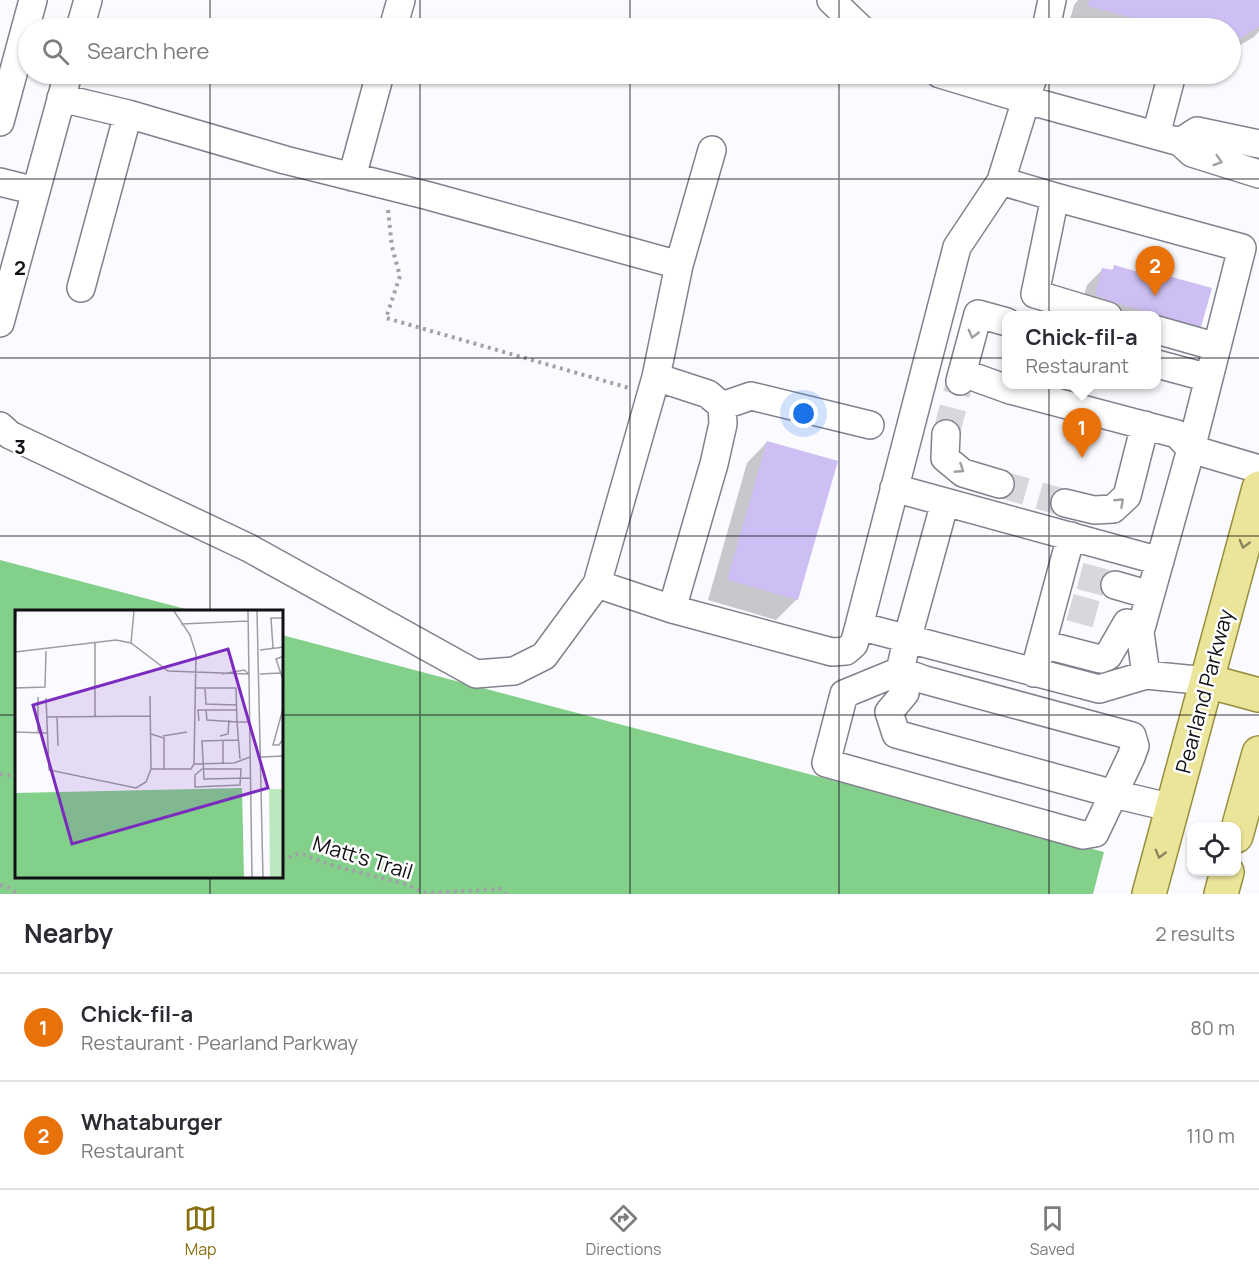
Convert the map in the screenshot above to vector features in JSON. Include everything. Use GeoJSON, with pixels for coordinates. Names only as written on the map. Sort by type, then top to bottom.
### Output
{"type":"FeatureCollection","features":[{"type":"Feature","properties":{"kind":"main road","name":"Pearland Parkway"},"geometry":{"type":"LineString","coordinates":[[1149,894],[1259,488]]}},
{"type":"Feature","properties":{"kind":"main road"},"geometry":{"type":"LineString","coordinates":[[1207,681],[1259,695]]}},
{"type":"Feature","properties":{"kind":"main road"},"geometry":{"type":"LineString","coordinates":[[1240,822],[1259,753]]}},
{"type":"Feature","properties":{"kind":"main road"},"geometry":{"type":"LineString","coordinates":[[1221,894],[1226,876]]}},
{"type":"Feature","properties":{"kind":"street"},"geometry":{"type":"LineString","coordinates":[[28,18],[33,0]]}},
{"type":"Feature","properties":{"kind":"street"},"geometry":{"type":"LineString","coordinates":[[83,18],[88,0]]}},
{"type":"Feature","properties":{"kind":"street"},"geometry":{"type":"LineString","coordinates":[[396,18],[401,0]]}},
{"type":"Feature","properties":{"kind":"street"},"geometry":{"type":"LineString","coordinates":[[831,0],[850,18]]}},
{"type":"Feature","properties":{"kind":"street"},"geometry":{"type":"LineString","coordinates":[[1048,18],[1052,0]]}},
{"type":"Feature","properties":{"kind":"street"},"geometry":{"type":"LineString","coordinates":[[0,122],[18,55]]}},
{"type":"Feature","properties":{"kind":"street"},"geometry":{"type":"LineString","coordinates":[[352,177],[378,84]]}},
{"type":"Feature","properties":{"kind":"street"},"geometry":{"type":"LineString","coordinates":[[973,84],[1168,139],[1192,153],[1259,174]]}},
{"type":"Feature","properties":{"kind":"street"},"geometry":{"type":"LineString","coordinates":[[597,584],[672,609],[832,652],[846,651],[854,644],[957,247],[1001,181],[1031,84]]}},
{"type":"Feature","properties":{"kind":"street"},"geometry":{"type":"LineString","coordinates":[[1168,139],[1171,84]]}},
{"type":"Feature","properties":{"kind":"street"},"geometry":{"type":"LineString","coordinates":[[0,323],[64,86],[128,114],[285,160],[679,265]]}},
{"type":"Feature","properties":{"kind":"street"},"geometry":{"type":"LineString","coordinates":[[81,288],[128,114]]}},
{"type":"Feature","properties":{"kind":"street"},"geometry":{"type":"LineString","coordinates":[[1168,139],[1197,131],[1259,144]]}},
{"type":"Feature","properties":{"kind":"street"},"geometry":{"type":"LineString","coordinates":[[0,426],[10,435],[249,548],[477,674],[514,671],[544,656],[597,584],[653,386],[679,265],[712,150]]}},
{"type":"Feature","properties":{"kind":"street"},"geometry":{"type":"LineString","coordinates":[[1001,181],[1242,248],[1191,450],[1150,595],[1124,622],[1108,656],[1100,659],[1042,644]]}},
{"type":"Feature","properties":{"kind":"street"},"geometry":{"type":"LineString","coordinates":[[0,182],[36,191]]}},
{"type":"Feature","properties":{"kind":"street"},"geometry":{"type":"LineString","coordinates":[[1054,197],[1035,294],[1094,311]]}},
{"type":"Feature","properties":{"kind":"street"},"geometry":{"type":"LineString","coordinates":[[1002,321],[978,314],[961,377],[1002,385]]}},
{"type":"Feature","properties":{"kind":"street"},"geometry":{"type":"LineString","coordinates":[[1161,331],[1217,347]]}},
{"type":"Feature","properties":{"kind":"street"},"geometry":{"type":"LineString","coordinates":[[1161,365],[1209,378]]}},
{"type":"Feature","properties":{"kind":"street"},"geometry":{"type":"LineString","coordinates":[[653,386],[708,394],[722,406],[723,423],[714,464],[672,609]]}},
{"type":"Feature","properties":{"kind":"street"},"geometry":{"type":"LineString","coordinates":[[1018,389],[1177,434],[1191,450],[1259,469]]}},
{"type":"Feature","properties":{"kind":"street"},"geometry":{"type":"LineString","coordinates":[[722,406],[751,396],[870,425]]}},
{"type":"Feature","properties":{"kind":"street"},"geometry":{"type":"LineString","coordinates":[[1065,503],[1094,510],[1113,509],[1127,496],[1145,425]]}},
{"type":"Feature","properties":{"kind":"street"},"geometry":{"type":"LineString","coordinates":[[946,434],[945,458],[963,473],[1000,484]]}},
{"type":"Feature","properties":{"kind":"street"},"geometry":{"type":"LineString","coordinates":[[894,488],[1160,561]]}},
{"type":"Feature","properties":{"kind":"street"},"geometry":{"type":"LineString","coordinates":[[945,502],[900,671],[905,693],[889,712],[896,734],[1173,808]]}},
{"type":"Feature","properties":{"kind":"street"},"geometry":{"type":"LineString","coordinates":[[1035,673],[1042,644],[1061,605],[1071,573],[1071,536]]}},
{"type":"Feature","properties":{"kind":"street"},"geometry":{"type":"LineString","coordinates":[[1115,585],[1150,595]]}},
{"type":"Feature","properties":{"kind":"street"},"geometry":{"type":"LineString","coordinates":[[1124,622],[1140,632],[1146,675]]}},
{"type":"Feature","properties":{"kind":"street"},"geometry":{"type":"LineString","coordinates":[[859,627],[1099,689],[1146,675],[1207,681]]}},
{"type":"Feature","properties":{"kind":"street"},"geometry":{"type":"LineString","coordinates":[[900,671],[925,680],[1132,736],[1135,746],[1131,757],[1095,833],[1083,835],[826,763],[844,694],[900,671]]}},
{"type":"Feature","properties":{"kind":"path"},"geometry":{"type":"LineString","coordinates":[[385,185],[392,247],[400,276],[386,318],[653,386]]}},
{"type":"Feature","properties":{"kind":"path"},"geometry":{"type":"LineString","coordinates":[[0,774],[15,776]]}},
{"type":"Feature","properties":{"kind":"path","name":"Matt's Trail"},"geometry":{"type":"LineString","coordinates":[[284,860],[299,853],[334,866],[405,884],[426,893],[501,889],[506,894]]}},
{"type":"Feature","properties":{"kind":"path"},"geometry":{"type":"LineString","coordinates":[[0,885],[18,894]]}},
{"type":"Feature","properties":{"kind":"green space"},"geometry":{"type":"Polygon","coordinates":[[[0,560],[189,610],[15,610],[15,879],[284,879],[284,636],[1104,852],[1093,894],[0,894],[0,560]]]}},
{"type":"Feature","properties":{"kind":"building"},"geometry":{"type":"Polygon","coordinates":[[[1089,0],[1259,0],[1259,27],[1241,38],[1241,18],[1133,18],[1087,6],[1089,0]]]}},
{"type":"Feature","properties":{"kind":"building"},"geometry":{"type":"Polygon","coordinates":[[[1114,265],[1149,275],[1150,271],[1212,288],[1201,327],[1161,316],[1161,311],[1144,311],[1095,295],[1102,268],[1113,270],[1114,265]]]}},
{"type":"Feature","properties":{"kind":"building"},"geometry":{"type":"Polygon","coordinates":[[[767,441],[838,461],[798,600],[727,580],[767,441]]]}},
{"type":"Feature","properties":{"kind":"tunnel"},"geometry":{"type":"LineString","coordinates":[[946,434],[960,381]]}},
{"type":"Feature","properties":{"kind":"tunnel"},"geometry":{"type":"LineString","coordinates":[[1000,484],[1065,503]]}},
{"type":"Feature","properties":{"kind":"tunnel"},"geometry":{"type":"LineString","coordinates":[[1080,576],[1115,585]]}},
{"type":"Feature","properties":{"kind":"tunnel"},"geometry":{"type":"LineString","coordinates":[[1070,607],[1106,617]]}},
{"type":"Feature","properties":{"kind":"place","name":"Whataburger"},"geometry":{"type":"Point","coordinates":[1155,296]}},
{"type":"Feature","properties":{"kind":"place","name":"Chick-fil-a"},"geometry":{"type":"Point","coordinates":[1082,458]}}]}
